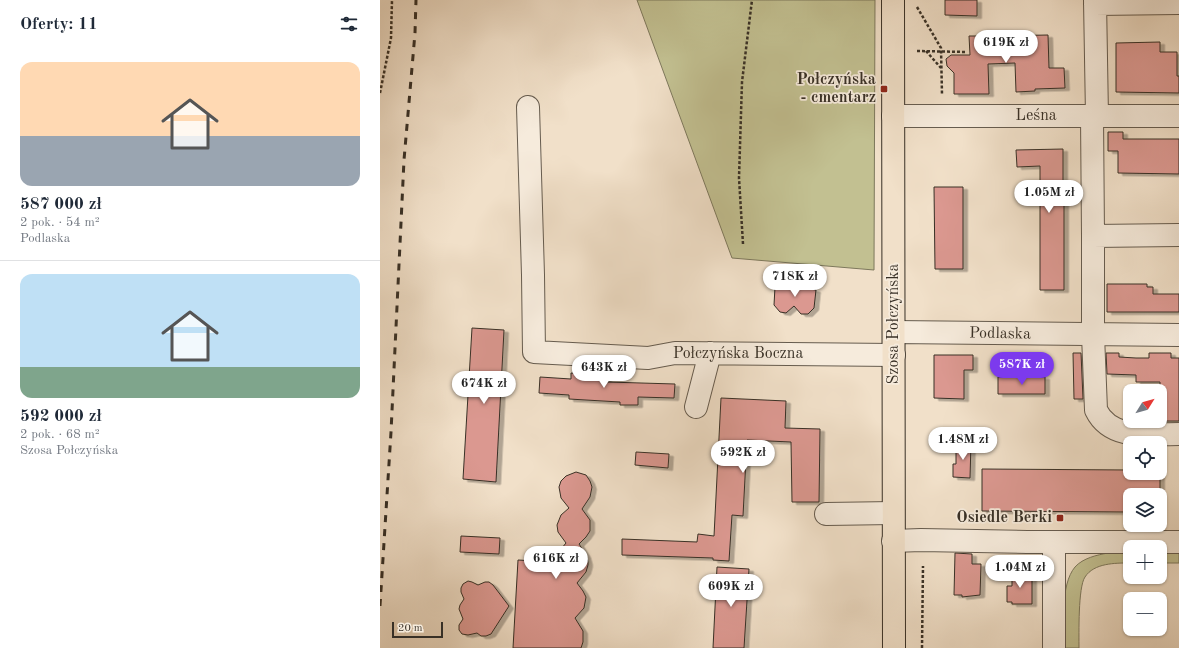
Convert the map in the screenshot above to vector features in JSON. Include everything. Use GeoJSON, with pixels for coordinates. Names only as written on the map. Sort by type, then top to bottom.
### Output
{"type":"FeatureCollection","features":[{"type":"Feature","properties":{"kind":"main road","name":"Szosa Połczyńska"},"geometry":{"type":"LineString","coordinates":[[893,0],[894,648]]}},
{"type":"Feature","properties":{"kind":"street"},"geometry":{"type":"LineString","coordinates":[[1179,4],[1095,2],[1093,236],[1093,335],[1096,408],[1100,418],[1108,426],[1121,432],[1136,434],[1179,434]]}},
{"type":"Feature","properties":{"kind":"street","name":"Połczyńska Boczna"},"geometry":{"type":"LineString","coordinates":[[528,107],[534,352],[648,358],[675,353],[894,354]]}},
{"type":"Feature","properties":{"kind":"street","name":"Leśna"},"geometry":{"type":"LineString","coordinates":[[894,116],[1179,116]]}},
{"type":"Feature","properties":{"kind":"street"},"geometry":{"type":"LineString","coordinates":[[1093,236],[1179,235]]}},
{"type":"Feature","properties":{"kind":"street","name":"Podlaska"},"geometry":{"type":"LineString","coordinates":[[894,332],[1179,335]]}},
{"type":"Feature","properties":{"kind":"street"},"geometry":{"type":"LineString","coordinates":[[696,407],[710,353]]}},
{"type":"Feature","properties":{"kind":"street"},"geometry":{"type":"LineString","coordinates":[[826,514],[893,513]]}},
{"type":"Feature","properties":{"kind":"street"},"geometry":{"type":"LineString","coordinates":[[893,541],[1179,542]]}},
{"type":"Feature","properties":{"kind":"street"},"geometry":{"type":"LineString","coordinates":[[1054,542],[1054,648]]}},
{"type":"Feature","properties":{"kind":"path"},"geometry":{"type":"LineString","coordinates":[[380,93],[391,38],[392,0]]}},
{"type":"Feature","properties":{"kind":"path"},"geometry":{"type":"LineString","coordinates":[[743,244],[739,178],[742,82],[752,0]]}},
{"type":"Feature","properties":{"kind":"path"},"geometry":{"type":"LineString","coordinates":[[918,7],[941,48],[942,96]]}},
{"type":"Feature","properties":{"kind":"path"},"geometry":{"type":"LineString","coordinates":[[917,51],[967,52]]}},
{"type":"Feature","properties":{"kind":"path"},"geometry":{"type":"LineString","coordinates":[[925,51],[941,68]]}},
{"type":"Feature","properties":{"kind":"path"},"geometry":{"type":"LineString","coordinates":[[922,648],[923,566]]}},
{"type":"Feature","properties":{"kind":"shaded area"},"geometry":{"type":"Polygon","coordinates":[[[637,0],[875,0],[874,270],[732,258],[637,0]]]}},
{"type":"Feature","properties":{"kind":"shaded area"},"geometry":{"type":"Polygon","coordinates":[[[1167,551],[1179,551],[1179,563],[1167,563],[1167,551]]]}},
{"type":"Feature","properties":{"kind":"shaded area"},"geometry":{"type":"Polygon","coordinates":[[[1123,552],[1123,563],[1099,566],[1089,572],[1085,577],[1080,600],[1079,648],[1064,648],[1064,606],[1065,594],[1070,575],[1075,567],[1082,561],[1095,556],[1123,552]]]}},
{"type":"Feature","properties":{"kind":"building"},"geometry":{"type":"Polygon","coordinates":[[[945,0],[977,0],[977,16],[945,15],[945,0]]]}},
{"type":"Feature","properties":{"kind":"building"},"geometry":{"type":"Polygon","coordinates":[[[1048,35],[1049,68],[1064,68],[1065,88],[1035,89],[1035,91],[1016,92],[1015,63],[988,64],[989,94],[954,94],[954,73],[947,66],[946,59],[951,55],[970,55],[969,36],[1048,35]]]}},
{"type":"Feature","properties":{"kind":"building"},"geometry":{"type":"Polygon","coordinates":[[[1160,42],[1160,52],[1177,52],[1179,93],[1116,92],[1116,43],[1160,42]]]}},
{"type":"Feature","properties":{"kind":"building"},"geometry":{"type":"Polygon","coordinates":[[[1108,132],[1123,132],[1123,139],[1179,139],[1179,174],[1118,173],[1118,151],[1108,151],[1108,132]]]}},
{"type":"Feature","properties":{"kind":"building"},"geometry":{"type":"Polygon","coordinates":[[[1063,149],[1064,290],[1040,290],[1040,166],[1017,167],[1016,150],[1063,149]]]}},
{"type":"Feature","properties":{"kind":"building"},"geometry":{"type":"Polygon","coordinates":[[[934,187],[963,187],[963,269],[935,269],[934,187]]]}},
{"type":"Feature","properties":{"kind":"building"},"geometry":{"type":"Polygon","coordinates":[[[788,282],[810,283],[810,289],[816,290],[814,308],[808,314],[801,314],[794,306],[786,313],[780,312],[774,305],[775,287],[788,288],[788,282]]]}},
{"type":"Feature","properties":{"kind":"building"},"geometry":{"type":"Polygon","coordinates":[[[1107,284],[1147,284],[1147,287],[1153,287],[1153,294],[1179,294],[1179,312],[1107,312],[1107,284]]]}},
{"type":"Feature","properties":{"kind":"building"},"geometry":{"type":"Polygon","coordinates":[[[472,328],[504,330],[496,482],[463,479],[472,328]]]}},
{"type":"Feature","properties":{"kind":"building"},"geometry":{"type":"Polygon","coordinates":[[[1073,353],[1081,353],[1083,399],[1074,399],[1073,353]]]}},
{"type":"Feature","properties":{"kind":"building"},"geometry":{"type":"Polygon","coordinates":[[[1106,353],[1119,353],[1119,357],[1149,358],[1149,353],[1171,353],[1171,358],[1179,358],[1179,421],[1167,421],[1167,384],[1160,384],[1160,382],[1136,382],[1136,375],[1107,374],[1106,353]]]}},
{"type":"Feature","properties":{"kind":"building"},"geometry":{"type":"Polygon","coordinates":[[[934,355],[973,355],[973,370],[964,370],[964,399],[934,398],[934,355]]]}},
{"type":"Feature","properties":{"kind":"building"},"geometry":{"type":"Polygon","coordinates":[[[571,373],[607,376],[607,382],[675,384],[674,398],[638,397],[638,405],[620,405],[620,402],[569,399],[569,395],[539,393],[540,377],[571,379],[571,373]]]}},
{"type":"Feature","properties":{"kind":"building"},"geometry":{"type":"Polygon","coordinates":[[[998,377],[1045,377],[1045,394],[998,394],[998,377]]]}},
{"type":"Feature","properties":{"kind":"building"},"geometry":{"type":"Polygon","coordinates":[[[721,398],[786,401],[785,428],[820,429],[819,502],[792,502],[791,442],[747,440],[743,516],[732,515],[729,561],[713,560],[713,558],[622,555],[622,539],[697,542],[698,534],[714,536],[721,398]]]}},
{"type":"Feature","properties":{"kind":"building"},"geometry":{"type":"Polygon","coordinates":[[[956,443],[971,443],[970,478],[953,477],[953,464],[956,464],[956,443]]]}},
{"type":"Feature","properties":{"kind":"building"},"geometry":{"type":"Polygon","coordinates":[[[636,452],[669,454],[668,468],[635,465],[636,452]]]}},
{"type":"Feature","properties":{"kind":"building"},"geometry":{"type":"Polygon","coordinates":[[[982,469],[1123,470],[1123,480],[1160,480],[1160,488],[1123,488],[1123,512],[982,511],[982,469]]]}},
{"type":"Feature","properties":{"kind":"building"},"geometry":{"type":"Polygon","coordinates":[[[576,472],[586,475],[592,487],[590,497],[582,509],[590,520],[590,531],[579,544],[586,555],[588,562],[586,572],[577,583],[586,597],[584,608],[575,618],[583,631],[583,642],[581,648],[513,648],[518,560],[553,562],[557,554],[566,543],[558,532],[557,525],[561,515],[569,508],[561,498],[559,487],[561,481],[566,476],[576,472]]]}},
{"type":"Feature","properties":{"kind":"building"},"geometry":{"type":"Polygon","coordinates":[[[461,536],[500,538],[499,554],[460,552],[461,536]]]}},
{"type":"Feature","properties":{"kind":"building"},"geometry":{"type":"Polygon","coordinates":[[[955,553],[972,554],[972,564],[981,564],[980,595],[962,597],[962,595],[954,595],[955,553]]]}},
{"type":"Feature","properties":{"kind":"building"},"geometry":{"type":"Polygon","coordinates":[[[717,567],[749,569],[744,648],[713,648],[717,567]]]}},
{"type":"Feature","properties":{"kind":"building"},"geometry":{"type":"Polygon","coordinates":[[[1012,573],[1028,573],[1032,578],[1032,604],[1012,604],[1012,602],[1007,602],[1007,586],[1012,586],[1012,573]]]}},
{"type":"Feature","properties":{"kind":"building"},"geometry":{"type":"Polygon","coordinates":[[[468,581],[478,585],[489,582],[509,606],[491,634],[486,636],[481,636],[477,633],[468,635],[462,634],[459,630],[459,625],[463,619],[459,609],[464,599],[461,588],[463,584],[468,581]]]}},
{"type":"Feature","properties":{"kind":"railway"},"geometry":{"type":"LineString","coordinates":[[380,606],[391,432],[404,160],[415,33],[416,0]]}},
{"type":"Feature","properties":{"kind":"place","name":"Połczyńska - cmentarz"},"geometry":{"type":"Point","coordinates":[884,89]}},
{"type":"Feature","properties":{"kind":"place","name":"Osiedle Berki"},"geometry":{"type":"Point","coordinates":[1060,518]}}]}
